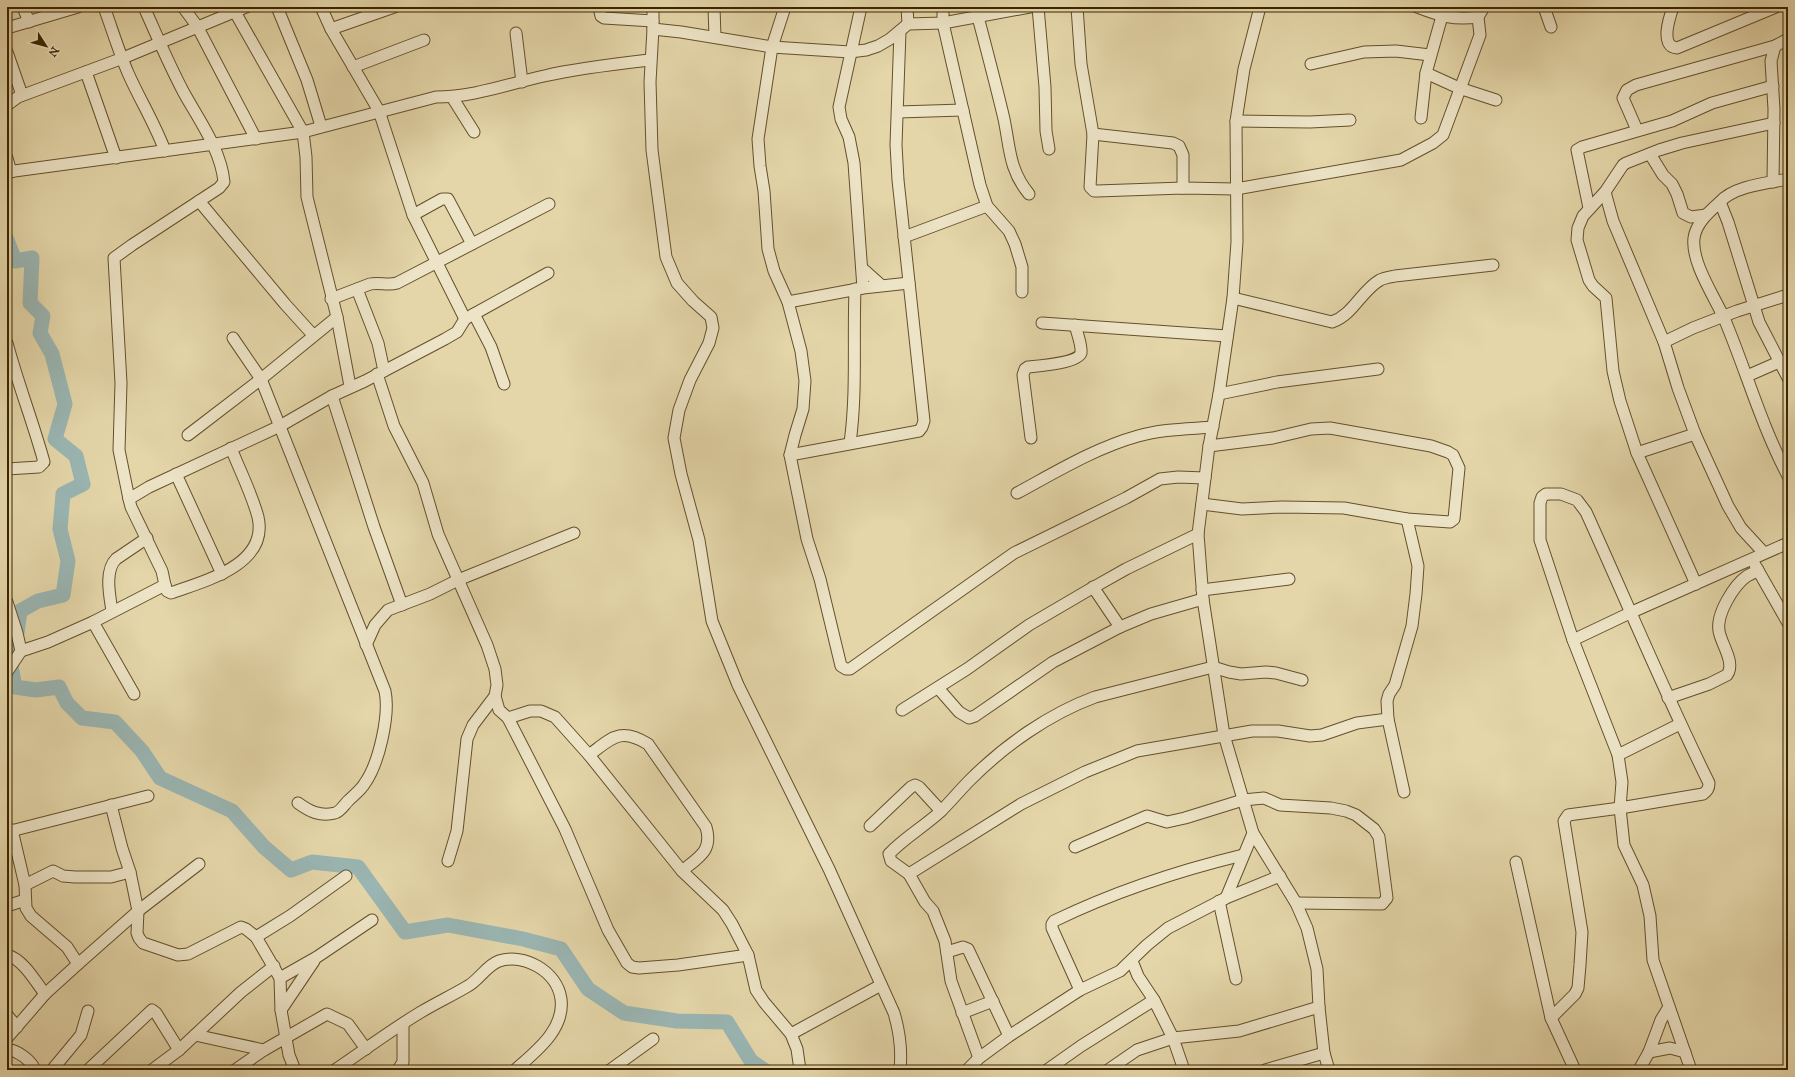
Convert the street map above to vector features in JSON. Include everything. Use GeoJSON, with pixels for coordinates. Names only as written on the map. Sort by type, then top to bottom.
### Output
{"type":"FeatureCollection","features":[{"type":"Feature","properties":{"kind":"street"},"geometry":{"type":"LineString","coordinates":[[23,7],[28,22]]}},
{"type":"Feature","properties":{"kind":"street"},"geometry":{"type":"LineString","coordinates":[[7,28],[75,7]]}},
{"type":"Feature","properties":{"kind":"street"},"geometry":{"type":"LineString","coordinates":[[104,7],[122,58],[140,100],[156,128],[164,151]]}},
{"type":"Feature","properties":{"kind":"street"},"geometry":{"type":"LineString","coordinates":[[144,7],[183,91],[212,144],[221,166],[224,182],[219,188],[116,256],[113,261],[121,383],[119,450],[131,507],[162,571],[167,592],[171,594],[222,574],[237,566],[256,543],[258,518],[231,448]]}},
{"type":"Feature","properties":{"kind":"street"},"geometry":{"type":"LineString","coordinates":[[183,7],[197,26],[256,139]]}},
{"type":"Feature","properties":{"kind":"street"},"geometry":{"type":"LineString","coordinates":[[7,105],[12,100],[22,95],[122,58],[246,7]]}},
{"type":"Feature","properties":{"kind":"street"},"geometry":{"type":"LineString","coordinates":[[277,7],[307,80],[321,126]]}},
{"type":"Feature","properties":{"kind":"street"},"geometry":{"type":"LineString","coordinates":[[321,7],[331,29],[379,111],[413,214],[437,262],[470,317],[491,346],[504,384]]}},
{"type":"Feature","properties":{"kind":"street"},"geometry":{"type":"LineString","coordinates":[[331,29],[394,7]]}},
{"type":"Feature","properties":{"kind":"street"},"geometry":{"type":"LineString","coordinates":[[600,7],[601,16],[604,18],[653,25],[772,47],[850,52],[866,50],[878,46],[890,39],[904,27],[978,18],[1025,7]]}},
{"type":"Feature","properties":{"kind":"street"},"geometry":{"type":"LineString","coordinates":[[653,7],[650,60],[652,150],[666,258],[677,283],[693,301],[711,317],[713,328],[709,343],[690,380],[679,410],[674,438],[681,474],[699,540],[712,621],[738,685],[829,869],[894,1014],[900,1033],[900,1070]]}},
{"type":"Feature","properties":{"kind":"street"},"geometry":{"type":"LineString","coordinates":[[714,7],[715,37]]}},
{"type":"Feature","properties":{"kind":"street"},"geometry":{"type":"LineString","coordinates":[[786,7],[772,47],[758,146],[764,191],[768,249],[774,271],[788,302],[801,351],[805,381],[803,409],[790,456],[807,539],[820,579],[841,666],[846,669],[850,669],[1014,553],[1126,498],[1160,479],[1178,477],[1205,478]]}},
{"type":"Feature","properties":{"kind":"street"},"geometry":{"type":"LineString","coordinates":[[790,456],[850,443],[918,431],[922,427],[924,421],[904,237],[896,146],[904,27],[907,7]]}},
{"type":"Feature","properties":{"kind":"street"},"geometry":{"type":"LineString","coordinates":[[942,7],[943,23],[980,185],[987,206],[1009,231],[1015,244],[1022,267],[1022,292]]}},
{"type":"Feature","properties":{"kind":"street"},"geometry":{"type":"LineString","coordinates":[[1038,7],[1045,87],[1046,131],[1049,149]]}},
{"type":"Feature","properties":{"kind":"street"},"geometry":{"type":"LineString","coordinates":[[1077,7],[1081,64],[1093,134],[1090,187],[1094,191],[1183,188],[1236,189],[1401,160],[1433,143],[1443,135],[1452,113],[1459,88],[1480,36],[1478,17],[1484,7]]}},
{"type":"Feature","properties":{"kind":"street"},"geometry":{"type":"LineString","coordinates":[[1260,7],[1244,69],[1236,121],[1237,242],[1233,298],[1219,394],[1209,446],[1198,534],[1203,594],[1224,735],[1253,833],[1296,903],[1307,928],[1317,969],[1324,1053],[1329,1070]]}},
{"type":"Feature","properties":{"kind":"street"},"geometry":{"type":"LineString","coordinates":[[1417,7],[1442,16],[1464,19],[1478,17]]}},
{"type":"Feature","properties":{"kind":"street"},"geometry":{"type":"LineString","coordinates":[[1544,7],[1551,27]]}},
{"type":"Feature","properties":{"kind":"street"},"geometry":{"type":"LineString","coordinates":[[1673,7],[1667,24],[1669,44],[1673,48],[1776,7]]}},
{"type":"Feature","properties":{"kind":"street"},"geometry":{"type":"LineString","coordinates":[[850,443],[856,388],[854,341],[862,268],[854,163],[849,137],[840,119],[840,107],[860,8]]}},
{"type":"Feature","properties":{"kind":"street"},"geometry":{"type":"LineString","coordinates":[[235,12],[303,132],[306,157],[307,197],[318,235],[350,386]]}},
{"type":"Feature","properties":{"kind":"street"},"geometry":{"type":"LineString","coordinates":[[1421,118],[1426,73],[1442,16]]}},
{"type":"Feature","properties":{"kind":"street"},"geometry":{"type":"LineString","coordinates":[[978,18],[1004,121],[1015,173],[1019,183],[1029,194]]}},
{"type":"Feature","properties":{"kind":"street"},"geometry":{"type":"LineString","coordinates":[[516,33],[522,82]]}},
{"type":"Feature","properties":{"kind":"street"},"geometry":{"type":"LineString","coordinates":[[1637,130],[1623,98],[1627,90],[1636,85],[1775,46],[1788,39]]}},
{"type":"Feature","properties":{"kind":"street"},"geometry":{"type":"LineString","coordinates":[[353,68],[424,40]]}},
{"type":"Feature","properties":{"kind":"street"},"geometry":{"type":"LineString","coordinates":[[1773,182],[1774,122],[1771,61],[1775,46]]}},
{"type":"Feature","properties":{"kind":"street"},"geometry":{"type":"LineString","coordinates":[[1311,64],[1364,52],[1396,51],[1430,55]]}},
{"type":"Feature","properties":{"kind":"street"},"geometry":{"type":"LineString","coordinates":[[7,52],[22,95]]}},
{"type":"Feature","properties":{"kind":"street"},"geometry":{"type":"LineString","coordinates":[[7,158],[9,172],[303,132],[321,126],[436,97],[452,97],[596,67],[650,60]]}},
{"type":"Feature","properties":{"kind":"street"},"geometry":{"type":"LineString","coordinates":[[86,72],[116,158]]}},
{"type":"Feature","properties":{"kind":"street"},"geometry":{"type":"LineString","coordinates":[[1426,73],[1459,88],[1496,100]]}},
{"type":"Feature","properties":{"kind":"street"},"geometry":{"type":"LineString","coordinates":[[1589,208],[1577,150],[1582,147],[1637,130],[1672,121],[1712,103],[1773,86]]}},
{"type":"Feature","properties":{"kind":"street"},"geometry":{"type":"LineString","coordinates":[[452,97],[474,132]]}},
{"type":"Feature","properties":{"kind":"street"},"geometry":{"type":"LineString","coordinates":[[898,112],[963,110]]}},
{"type":"Feature","properties":{"kind":"street"},"geometry":{"type":"LineString","coordinates":[[1236,121],[1310,122],[1350,120]]}},
{"type":"Feature","properties":{"kind":"street"},"geometry":{"type":"LineString","coordinates":[[1696,584],[1637,453],[1620,401],[1613,371],[1606,298],[1593,286],[1589,280],[1577,240],[1578,228],[1583,216],[1589,208],[1606,192],[1626,163],[1682,143],[1774,122]]}},
{"type":"Feature","properties":{"kind":"street"},"geometry":{"type":"LineString","coordinates":[[1093,134],[1173,143],[1179,146],[1183,155],[1183,188]]}},
{"type":"Feature","properties":{"kind":"street"},"geometry":{"type":"LineString","coordinates":[[1650,154],[1663,175],[1672,184],[1683,213],[1691,217],[1706,215]]}},
{"type":"Feature","properties":{"kind":"street"},"geometry":{"type":"LineString","coordinates":[[1788,179],[1739,190],[1724,197],[1706,215],[1699,225],[1694,237],[1694,249],[1702,270],[1747,376],[1758,412],[1776,454],[1788,476]]}},
{"type":"Feature","properties":{"kind":"street"},"geometry":{"type":"LineString","coordinates":[[1606,192],[1613,221],[1664,342],[1678,388],[1695,434],[1728,506],[1741,528],[1764,553]]}},
{"type":"Feature","properties":{"kind":"street"},"geometry":{"type":"LineString","coordinates":[[413,214],[442,198],[448,199],[472,244]]}},
{"type":"Feature","properties":{"kind":"street"},"geometry":{"type":"LineString","coordinates":[[199,201],[313,335]]}},
{"type":"Feature","properties":{"kind":"street"},"geometry":{"type":"LineString","coordinates":[[1720,202],[1728,222],[1759,322],[1788,378]]}},
{"type":"Feature","properties":{"kind":"street"},"geometry":{"type":"LineString","coordinates":[[331,299],[376,283],[391,285],[550,204]]}},
{"type":"Feature","properties":{"kind":"street"},"geometry":{"type":"LineString","coordinates":[[904,237],[987,206]]}},
{"type":"Feature","properties":{"kind":"street"},"geometry":{"type":"LineString","coordinates":[[1233,298],[1332,322],[1341,319],[1372,286],[1381,280],[1395,276],[1493,265]]}},
{"type":"Feature","properties":{"kind":"street"},"geometry":{"type":"LineString","coordinates":[[862,268],[881,285]]}},
{"type":"Feature","properties":{"kind":"street"},"geometry":{"type":"LineString","coordinates":[[129,499],[176,474],[280,426],[350,386],[381,372],[457,332],[470,317],[548,273]]}},
{"type":"Feature","properties":{"kind":"street"},"geometry":{"type":"LineString","coordinates":[[788,302],[881,285],[909,283]]}},
{"type":"Feature","properties":{"kind":"street"},"geometry":{"type":"LineString","coordinates":[[356,289],[378,343],[381,372],[394,426],[423,483],[438,534],[487,645],[495,669],[497,685],[495,696],[498,710],[508,718],[565,829],[608,930],[626,963],[632,967],[678,965],[748,955]]}},
{"type":"Feature","properties":{"kind":"street"},"geometry":{"type":"LineString","coordinates":[[1664,342],[1754,305],[1788,295]]}},
{"type":"Feature","properties":{"kind":"street"},"geometry":{"type":"LineString","coordinates":[[188,435],[261,379],[336,317]]}},
{"type":"Feature","properties":{"kind":"street"},"geometry":{"type":"LineString","coordinates":[[1042,323],[1227,336]]}},
{"type":"Feature","properties":{"kind":"street"},"geometry":{"type":"LineString","coordinates":[[1030,438],[1023,375],[1025,369],[1028,367],[1056,364],[1078,358],[1081,354],[1081,350],[1075,325]]}},
{"type":"Feature","properties":{"kind":"street"},"geometry":{"type":"LineString","coordinates":[[233,338],[261,379],[387,702],[384,728],[372,771],[364,785],[337,813],[326,815],[310,812],[298,803]]}},
{"type":"Feature","properties":{"kind":"street"},"geometry":{"type":"LineString","coordinates":[[7,344],[9,357],[20,390],[33,421],[44,462],[39,467],[7,469]]}},
{"type":"Feature","properties":{"kind":"street"},"geometry":{"type":"LineString","coordinates":[[1747,376],[1779,362]]}},
{"type":"Feature","properties":{"kind":"street"},"geometry":{"type":"LineString","coordinates":[[1219,394],[1278,382],[1378,369]]}},
{"type":"Feature","properties":{"kind":"street"},"geometry":{"type":"LineString","coordinates":[[332,396],[372,521],[402,606]]}},
{"type":"Feature","properties":{"kind":"street"},"geometry":{"type":"LineString","coordinates":[[1017,493],[1110,445],[1139,436],[1164,431],[1213,427]]}},
{"type":"Feature","properties":{"kind":"street"},"geometry":{"type":"LineString","coordinates":[[1202,504],[1242,509],[1344,508],[1406,519],[1450,522],[1453,521],[1459,481],[1459,468],[1456,460],[1448,452],[1431,446],[1330,428],[1311,429],[1273,438],[1209,446]]}},
{"type":"Feature","properties":{"kind":"street"},"geometry":{"type":"LineString","coordinates":[[1637,453],[1695,434]]}},
{"type":"Feature","properties":{"kind":"street"},"geometry":{"type":"LineString","coordinates":[[176,474],[222,574]]}},
{"type":"Feature","properties":{"kind":"street"},"geometry":{"type":"LineString","coordinates":[[1551,1018],[1575,994],[1578,988],[1580,965],[1582,932],[1564,821],[1565,817],[1568,815],[1620,808],[1702,794],[1707,791],[1709,783],[1668,698],[1632,612],[1586,512],[1577,500],[1561,494],[1546,494],[1542,497],[1540,503],[1540,540],[1573,640],[1618,755],[1622,782],[1620,808],[1624,845],[1643,885],[1650,916],[1653,960],[1691,1070]]}},
{"type":"Feature","properties":{"kind":"street"},"geometry":{"type":"LineString","coordinates":[[1404,792],[1388,719],[1387,702],[1389,694],[1395,685],[1412,626],[1416,594],[1418,566],[1417,555],[1406,519]]}},
{"type":"Feature","properties":{"kind":"street"},"geometry":{"type":"LineString","coordinates":[[366,645],[375,625],[388,610],[402,606],[458,580],[574,533]]}},
{"type":"Feature","properties":{"kind":"street"},"geometry":{"type":"LineString","coordinates":[[902,710],[938,688],[1029,625],[1126,569],[1198,534]]}},
{"type":"Feature","properties":{"kind":"street"},"geometry":{"type":"LineString","coordinates":[[112,611],[109,588],[113,564],[116,559],[147,538]]}},
{"type":"Feature","properties":{"kind":"street"},"geometry":{"type":"LineString","coordinates":[[1573,640],[1632,612],[1788,543]]}},
{"type":"Feature","properties":{"kind":"street"},"geometry":{"type":"LineString","coordinates":[[1752,559],[1788,623]]}},
{"type":"Feature","properties":{"kind":"street"},"geometry":{"type":"LineString","coordinates":[[1668,698],[1709,684],[1727,675],[1729,672],[1730,662],[1719,632],[1718,620],[1737,585],[1747,576],[1758,570]]}},
{"type":"Feature","properties":{"kind":"street"},"geometry":{"type":"LineString","coordinates":[[938,688],[958,712],[969,718],[1053,662],[1120,627],[1203,594],[1289,579]]}},
{"type":"Feature","properties":{"kind":"street"},"geometry":{"type":"LineString","coordinates":[[7,672],[21,651],[48,642],[93,622],[165,585]]}},
{"type":"Feature","properties":{"kind":"street"},"geometry":{"type":"LineString","coordinates":[[1093,587],[1120,627]]}},
{"type":"Feature","properties":{"kind":"street"},"geometry":{"type":"LineString","coordinates":[[7,602],[21,651]]}},
{"type":"Feature","properties":{"kind":"street"},"geometry":{"type":"LineString","coordinates":[[93,622],[134,694]]}},
{"type":"Feature","properties":{"kind":"street"},"geometry":{"type":"LineString","coordinates":[[1280,876],[1223,900],[1168,928],[1147,945],[1120,971],[1080,990],[1009,1036],[974,1066],[962,1013],[951,981],[945,941],[933,911],[925,902],[909,874],[891,861],[889,854],[941,811],[970,780],[1002,751],[1076,704],[1095,697],[1213,667],[1241,674],[1266,672],[1276,673],[1302,680]]}},
{"type":"Feature","properties":{"kind":"street"},"geometry":{"type":"LineString","coordinates":[[448,861],[457,831],[467,739],[473,724],[495,696]]}},
{"type":"Feature","properties":{"kind":"street"},"geometry":{"type":"LineString","coordinates":[[508,718],[530,711],[541,711],[555,716],[589,755],[682,872],[723,910],[748,955],[756,990],[764,1002],[791,1034],[797,1049],[796,1068]]}},
{"type":"Feature","properties":{"kind":"street"},"geometry":{"type":"LineString","coordinates":[[909,874],[1021,804],[1085,772],[1138,751],[1252,731],[1278,731],[1310,736],[1322,735],[1357,723],[1388,719]]}},
{"type":"Feature","properties":{"kind":"street"},"geometry":{"type":"LineString","coordinates":[[1618,755],[1680,724]]}},
{"type":"Feature","properties":{"kind":"street"},"geometry":{"type":"LineString","coordinates":[[589,755],[614,736],[626,735],[638,738],[648,744],[706,827],[709,838],[708,847],[704,853],[682,872]]}},
{"type":"Feature","properties":{"kind":"street"},"geometry":{"type":"LineString","coordinates":[[870,826],[911,787],[915,785],[919,787],[941,811]]}},
{"type":"Feature","properties":{"kind":"street"},"geometry":{"type":"LineString","coordinates":[[78,964],[63,943],[31,916],[26,908],[25,885],[10,831],[148,796]]}},
{"type":"Feature","properties":{"kind":"street"},"geometry":{"type":"LineString","coordinates":[[1075,847],[1147,816],[1168,822],[1243,800],[1264,798],[1280,805],[1331,808],[1346,811],[1365,822],[1379,837],[1386,898],[1385,902],[1382,904],[1296,903]]}},
{"type":"Feature","properties":{"kind":"street"},"geometry":{"type":"LineString","coordinates":[[111,805],[130,872],[138,911],[137,933],[139,938],[143,943],[178,955],[188,954],[241,927],[256,937],[280,978],[281,1010],[286,1038],[295,1070]]}},
{"type":"Feature","properties":{"kind":"street"},"geometry":{"type":"LineString","coordinates":[[1236,979],[1223,900],[1253,833]]}},
{"type":"Feature","properties":{"kind":"street"},"geometry":{"type":"LineString","coordinates":[[1080,990],[1052,928],[1054,921],[1091,903],[1143,883],[1243,855]]}},
{"type":"Feature","properties":{"kind":"street"},"geometry":{"type":"LineString","coordinates":[[1516,862],[1551,1018],[1575,1070]]}},
{"type":"Feature","properties":{"kind":"street"},"geometry":{"type":"LineString","coordinates":[[7,1038],[45,994],[78,964],[138,911],[199,864]]}},
{"type":"Feature","properties":{"kind":"street"},"geometry":{"type":"LineString","coordinates":[[25,885],[53,871],[63,876],[75,877],[112,877],[130,872]]}},
{"type":"Feature","properties":{"kind":"street"},"geometry":{"type":"LineString","coordinates":[[256,937],[290,916],[346,876]]}},
{"type":"Feature","properties":{"kind":"street"},"geometry":{"type":"LineString","coordinates":[[7,906],[25,900]]}},
{"type":"Feature","properties":{"kind":"street"},"geometry":{"type":"LineString","coordinates":[[280,978],[317,957],[372,920]]}},
{"type":"Feature","properties":{"kind":"street"},"geometry":{"type":"LineString","coordinates":[[947,952],[963,947],[968,949],[1009,1036]]}},
{"type":"Feature","properties":{"kind":"street"},"geometry":{"type":"LineString","coordinates":[[7,955],[24,967],[45,994]]}},
{"type":"Feature","properties":{"kind":"street"},"geometry":{"type":"LineString","coordinates":[[281,1010],[317,957]]}},
{"type":"Feature","properties":{"kind":"street"},"geometry":{"type":"LineString","coordinates":[[335,1070],[402,1024],[454,992],[469,986],[497,961],[512,958],[536,964],[546,972],[560,994],[561,1001],[558,1019],[551,1035],[543,1045],[515,1070]]}},
{"type":"Feature","properties":{"kind":"street"},"geometry":{"type":"LineString","coordinates":[[1132,961],[1138,976],[1154,1000],[1173,1038],[1184,1070]]}},
{"type":"Feature","properties":{"kind":"street"},"geometry":{"type":"LineString","coordinates":[[152,1070],[179,1050],[241,992],[274,966]]}},
{"type":"Feature","properties":{"kind":"street"},"geometry":{"type":"LineString","coordinates":[[1120,971],[1138,976]]}},
{"type":"Feature","properties":{"kind":"street"},"geometry":{"type":"LineString","coordinates":[[791,1034],[881,985]]}},
{"type":"Feature","properties":{"kind":"street"},"geometry":{"type":"LineString","coordinates":[[1047,1070],[1081,1046],[1154,1000]]}},
{"type":"Feature","properties":{"kind":"street"},"geometry":{"type":"LineString","coordinates":[[962,1013],[993,1001]]}},
{"type":"Feature","properties":{"kind":"street"},"geometry":{"type":"LineString","coordinates":[[1108,1070],[1137,1050],[1173,1038],[1238,1031],[1319,1007]]}},
{"type":"Feature","properties":{"kind":"street"},"geometry":{"type":"LineString","coordinates":[[1639,1070],[1649,1052],[1661,1020],[1669,1007]]}},
{"type":"Feature","properties":{"kind":"street"},"geometry":{"type":"LineString","coordinates":[[52,1070],[81,1035],[88,1010]]}},
{"type":"Feature","properties":{"kind":"street"},"geometry":{"type":"LineString","coordinates":[[88,1070],[152,1010],[156,1013],[179,1050]]}},
{"type":"Feature","properties":{"kind":"street"},"geometry":{"type":"LineString","coordinates":[[235,1070],[264,1050],[327,1014],[348,1024],[366,1049]]}},
{"type":"Feature","properties":{"kind":"street"},"geometry":{"type":"LineString","coordinates":[[7,1015],[17,1027]]}},
{"type":"Feature","properties":{"kind":"street"},"geometry":{"type":"LineString","coordinates":[[398,1070],[403,1062],[402,1024]]}},
{"type":"Feature","properties":{"kind":"street"},"geometry":{"type":"LineString","coordinates":[[195,1035],[264,1050]]}},
{"type":"Feature","properties":{"kind":"street"},"geometry":{"type":"LineString","coordinates":[[610,1070],[653,1039]]}},
{"type":"Feature","properties":{"kind":"street"},"geometry":{"type":"LineString","coordinates":[[1649,1052],[1670,1048],[1685,1052]]}},
{"type":"Feature","properties":{"kind":"street"},"geometry":{"type":"LineString","coordinates":[[7,1049],[18,1053],[29,1061],[36,1070]]}},
{"type":"Feature","properties":{"kind":"street"},"geometry":{"type":"LineString","coordinates":[[1265,1070],[1324,1053]]}},
{"type":"Feature","properties":{"kind":"waterway"},"geometry":{"type":"LineString","coordinates":[[7,240],[15,261],[32,258],[30,303],[43,316],[40,333],[52,354],[65,404],[55,439],[76,456],[83,484],[63,494],[60,529],[68,561],[63,595],[38,601],[20,611],[17,633],[10,653],[15,687],[36,690],[59,687],[67,703],[82,718],[115,722],[142,751],[160,778],[232,811],[264,847],[291,870],[312,862],[358,867],[405,932],[448,925],[523,939],[561,949],[588,989],[624,1013],[677,1021],[727,1022],[751,1061],[764,1070]]}}]}
